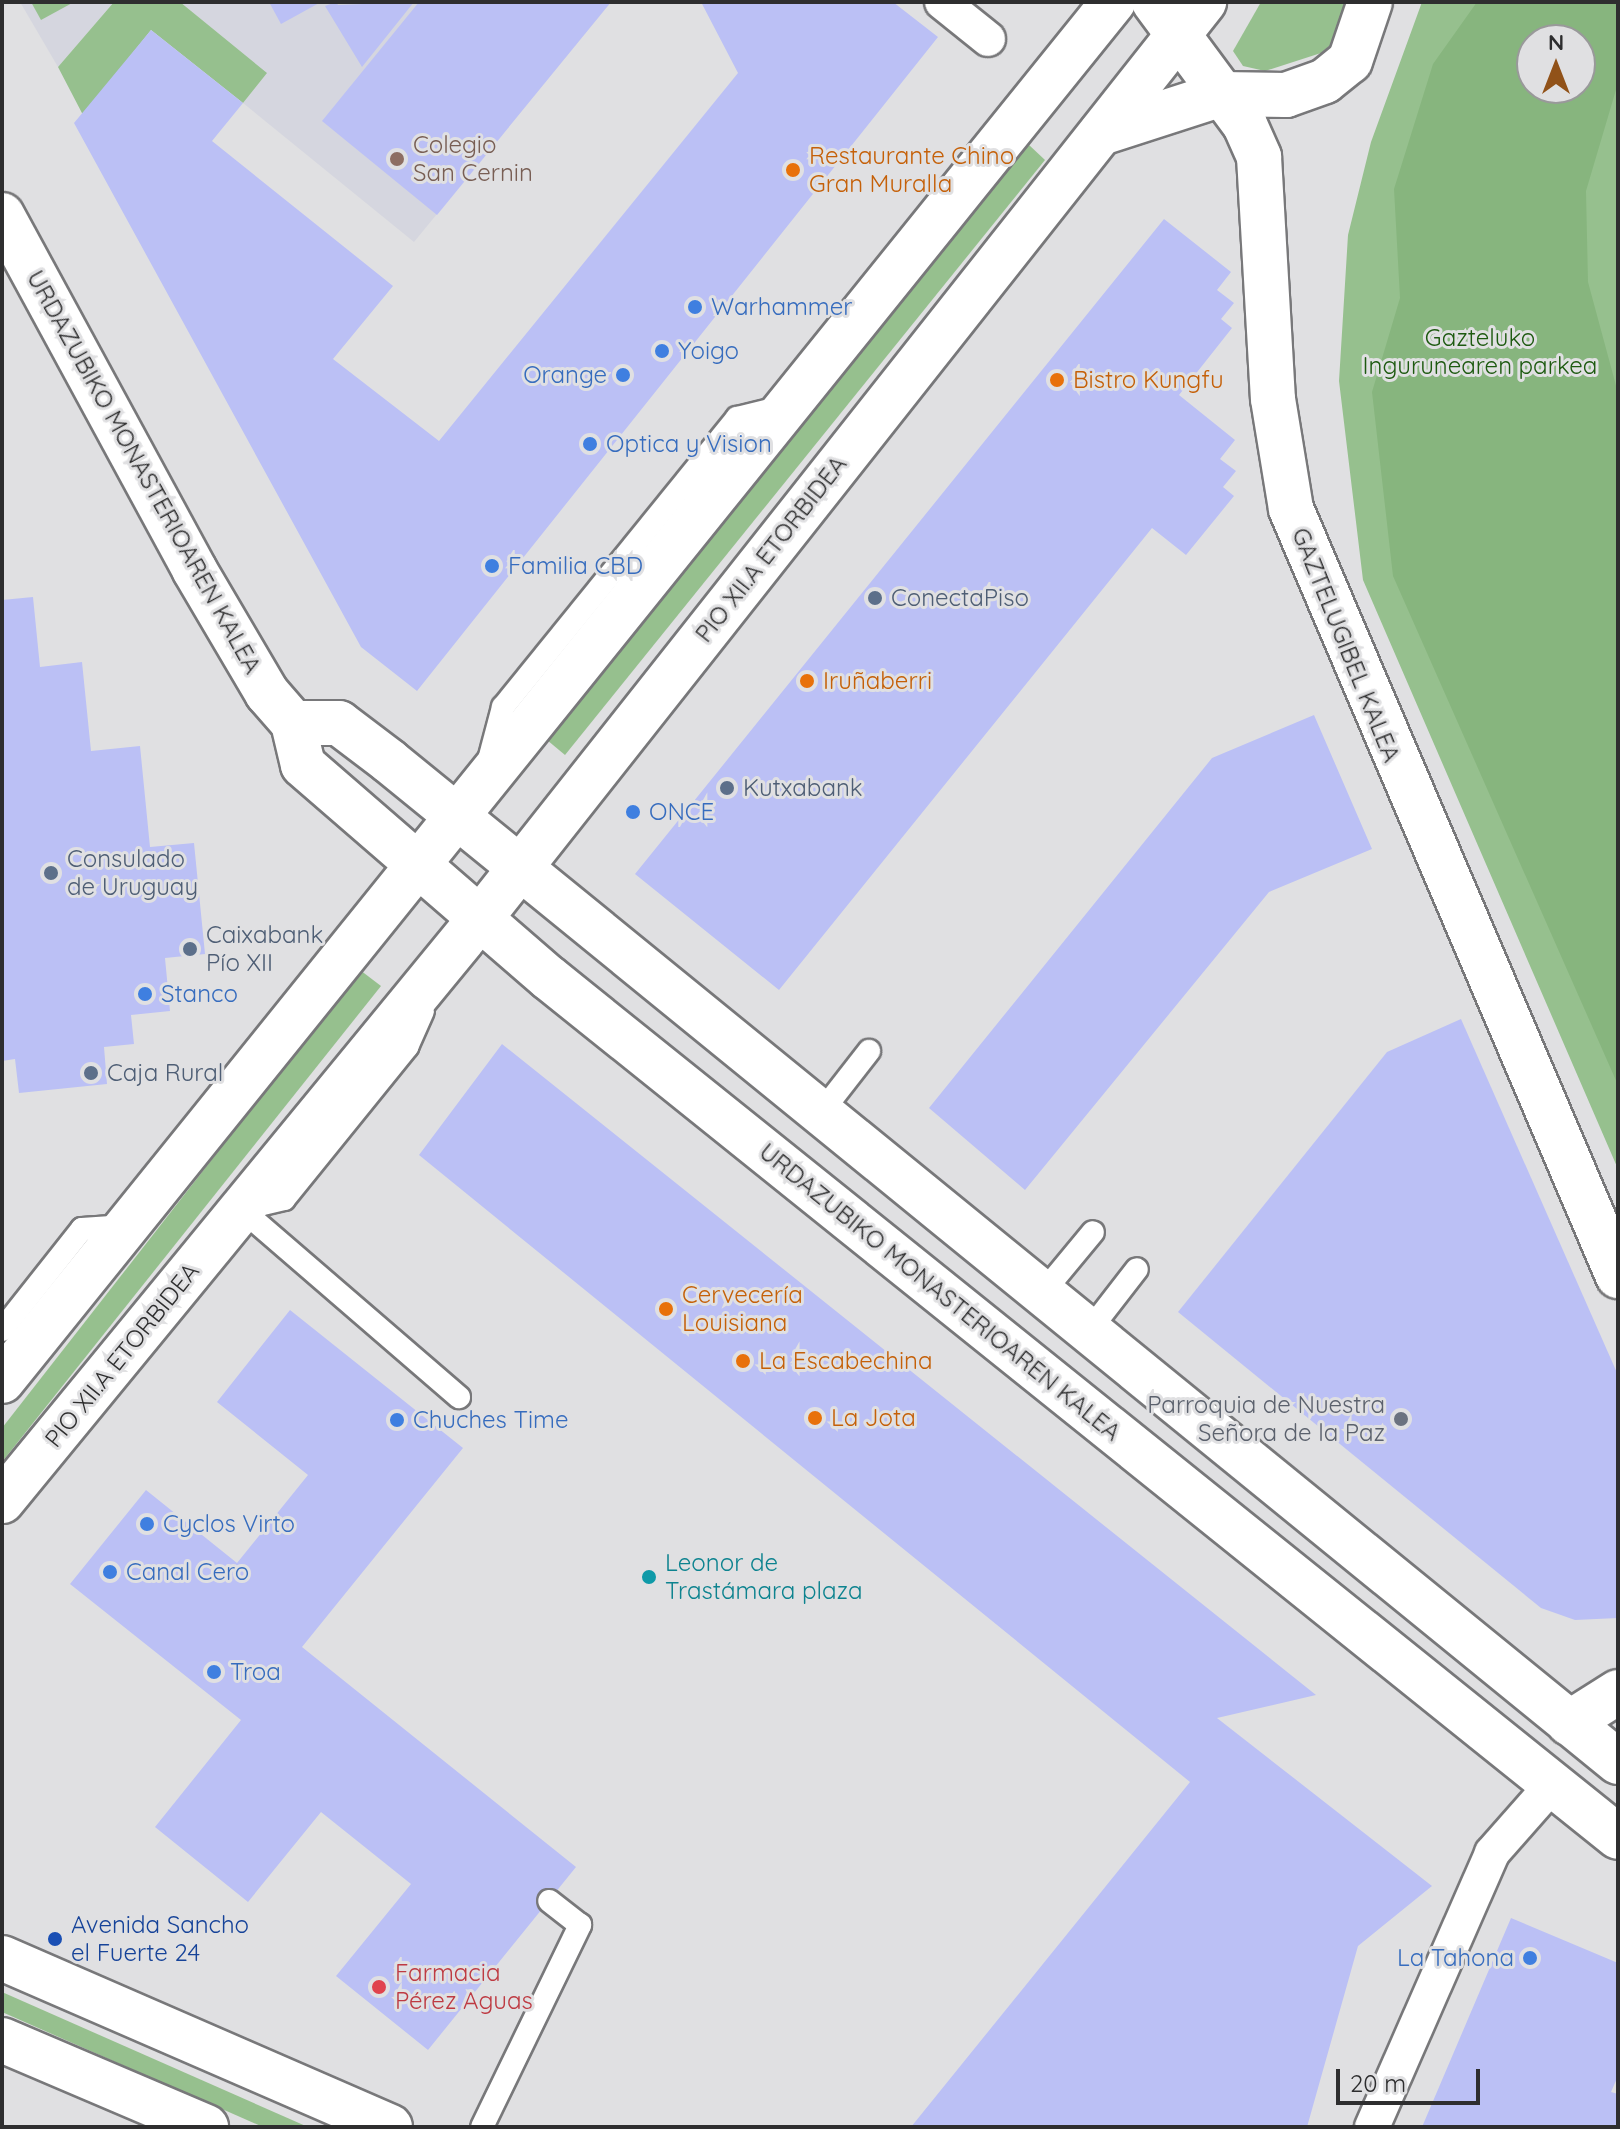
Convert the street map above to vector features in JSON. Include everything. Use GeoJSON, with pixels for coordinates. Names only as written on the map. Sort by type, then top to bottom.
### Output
{"type":"FeatureCollection","features":[{"type":"Feature","properties":{"kind":"street"},"geometry":{"type":"LineString","coordinates":[[942,2],[988,39]]}},
{"type":"Feature","properties":{"kind":"street"},"geometry":{"type":"LineString","coordinates":[[2,1381],[1113,2]]}},
{"type":"Feature","properties":{"kind":"street","name":"PIO XII.A ETORBIDEA"},"geometry":{"type":"LineString","coordinates":[[2,1501],[482,916],[1101,133],[1166,19],[1204,2]]}},
{"type":"Feature","properties":{"kind":"street"},"geometry":{"type":"LineString","coordinates":[[1101,133],[1222,94],[1286,95],[1325,81],[1350,61],[1370,2]]}},
{"type":"Feature","properties":{"kind":"street","name":"GAZTELUGIBEL KALEA"},"geometry":{"type":"LineString","coordinates":[[1166,19],[1222,94],[1259,157],[1273,399],[1291,509],[1618,1276]]}},
{"type":"Feature","properties":{"kind":"street","name":"URDAZUBIKO MONASTERIOAREN KALEA"},"geometry":{"type":"LineString","coordinates":[[2,215],[194,569],[267,693],[293,723],[303,765],[418,864],[1551,1786],[1618,1837]]}},
{"type":"Feature","properties":{"kind":"street"},"geometry":{"type":"LineString","coordinates":[[293,723],[339,723],[1092,1327],[1618,1762]]}},
{"type":"Feature","properties":{"kind":"street"},"geometry":{"type":"LineString","coordinates":[[1569,1723],[1618,1692]]}},
{"type":"Feature","properties":{"kind":"street"},"geometry":{"type":"LineString","coordinates":[[1372,2127],[1492,1853],[1551,1786]]}},
{"type":"Feature","properties":{"kind":"street"},"geometry":{"type":"LineString","coordinates":[[2,1958],[390,2127]]}},
{"type":"Feature","properties":{"kind":"street"},"geometry":{"type":"LineString","coordinates":[[2,2040],[206,2127]]}},
{"type":"Feature","properties":{"kind":"lane"},"geometry":{"type":"LineString","coordinates":[[823,1110],[869,1051]]}},
{"type":"Feature","properties":{"kind":"lane"},"geometry":{"type":"LineString","coordinates":[[241,1209],[459,1397]]}},
{"type":"Feature","properties":{"kind":"lane"},"geometry":{"type":"LineString","coordinates":[[2,1330],[82,1229],[127,1225]]}},
{"type":"Feature","properties":{"kind":"lane"},"geometry":{"type":"LineString","coordinates":[[1045,1290],[1093,1232]]}},
{"type":"Feature","properties":{"kind":"lane"},"geometry":{"type":"LineString","coordinates":[[1092,1327],[1137,1269]]}},
{"type":"Feature","properties":{"kind":"lane"},"geometry":{"type":"LineString","coordinates":[[482,2127],[580,1925],[549,1901]]}},
{"type":"Feature","properties":{"kind":"shaded area"},"geometry":{"type":"Polygon","coordinates":[[[20,2],[114,2],[58,67],[20,2]]]}},
{"type":"Feature","properties":{"kind":"shaded area","name":"Colegio San Cernin"},"geometry":{"type":"Polygon","coordinates":[[[180,2],[611,2],[414,242],[243,103],[266,74],[180,2]]]}},
{"type":"Feature","properties":{"kind":"green space"},"geometry":{"type":"Polygon","coordinates":[[[31,2],[74,2],[41,20],[31,2]]]}},
{"type":"Feature","properties":{"kind":"green space"},"geometry":{"type":"Polygon","coordinates":[[[114,2],[180,2],[267,73],[243,103],[151,30],[83,115],[58,67],[114,2]]]}},
{"type":"Feature","properties":{"kind":"green space"},"geometry":{"type":"Polygon","coordinates":[[[1261,2],[1357,2],[1349,29],[1321,53],[1265,71],[1243,66],[1233,51],[1261,2]]]}},
{"type":"Feature","properties":{"kind":"green space","name":"Gazteluko Ingurunearen parkea"},"geometry":{"type":"Polygon","coordinates":[[[1422,2],[1618,2],[1618,1169],[1363,580],[1339,381],[1348,235],[1371,142],[1422,2]]]}},
{"type":"Feature","properties":{"kind":"green space","name":"Gazteluko Ingurunearen parkea"},"geometry":{"type":"Polygon","coordinates":[[[1477,2],[1618,2],[1618,83],[1586,191],[1588,282],[1618,393],[1618,1085],[1393,576],[1372,392],[1400,298],[1394,189],[1433,64],[1477,2]]]}},
{"type":"Feature","properties":{"kind":"green space"},"geometry":{"type":"Polygon","coordinates":[[[1028,144],[1045,160],[565,755],[547,740],[1028,144]]]}},
{"type":"Feature","properties":{"kind":"green space"},"geometry":{"type":"Polygon","coordinates":[[[360,970],[381,986],[2,1462],[2,1428],[360,970]]]}},
{"type":"Feature","properties":{"kind":"green space"},"geometry":{"type":"Polygon","coordinates":[[[2,1992],[308,2127],[263,2127],[2,2012],[2,1992]]]}},
{"type":"Feature","properties":{"kind":"building"},"geometry":{"type":"Polygon","coordinates":[[[269,2],[321,2],[281,24],[269,2]]]}},
{"type":"Feature","properties":{"kind":"building"},"geometry":{"type":"Polygon","coordinates":[[[336,2],[338,5],[414,2],[362,67],[325,6],[336,2]]]}},
{"type":"Feature","properties":{"kind":"building"},"geometry":{"type":"Polygon","coordinates":[[[419,2],[611,2],[437,215],[322,121],[419,2]]]}},
{"type":"Feature","properties":{"kind":"building"},"geometry":{"type":"Polygon","coordinates":[[[701,2],[893,2],[938,37],[417,691],[361,647],[74,123],[151,30],[243,103],[212,141],[393,286],[333,359],[439,441],[738,73],[701,2]]]}},
{"type":"Feature","properties":{"kind":"building"},"geometry":{"type":"Polygon","coordinates":[[[1164,219],[1231,272],[1217,290],[1234,303],[1221,319],[1232,328],[1179,395],[1235,440],[1220,459],[1236,471],[1223,487],[1234,496],[1186,555],[1152,528],[779,990],[635,874],[1164,219]]]}},
{"type":"Feature","properties":{"kind":"building"},"geometry":{"type":"Polygon","coordinates":[[[33,597],[40,667],[82,662],[91,751],[140,746],[150,847],[194,843],[205,954],[165,958],[170,1011],[131,1015],[134,1044],[104,1047],[107,1084],[19,1093],[15,1059],[2,1061],[2,600],[33,597]]]}},
{"type":"Feature","properties":{"kind":"building"},"geometry":{"type":"Polygon","coordinates":[[[1314,715],[1372,849],[1269,892],[1025,1190],[929,1108],[1212,758],[1314,715]]]}},
{"type":"Feature","properties":{"kind":"building"},"geometry":{"type":"Polygon","coordinates":[[[1461,1019],[1618,1375],[1618,1618],[1575,1620],[1541,1608],[1178,1312],[1387,1052],[1461,1019]]]}},
{"type":"Feature","properties":{"kind":"building"},"geometry":{"type":"Polygon","coordinates":[[[502,1044],[1316,1695],[1217,1718],[1432,1886],[1358,1946],[1307,2127],[911,2127],[1190,1782],[419,1155],[502,1044]]]}},
{"type":"Feature","properties":{"kind":"building"},"geometry":{"type":"Polygon","coordinates":[[[290,1310],[463,1448],[302,1647],[576,1867],[428,2050],[336,1976],[411,1884],[321,1812],[248,1902],[155,1827],[241,1720],[70,1584],[146,1490],[237,1563],[308,1475],[217,1402],[290,1310]]]}},
{"type":"Feature","properties":{"kind":"building"},"geometry":{"type":"Polygon","coordinates":[[[1511,1918],[1618,1963],[1618,2076],[1611,2092],[1618,2094],[1618,2127],[1422,2127],[1511,1918]]]}},
{"type":"Feature","properties":{"kind":"place","name":"Colegio San Cernin"},"geometry":{"type":"Point","coordinates":[397,159]}},
{"type":"Feature","properties":{"kind":"place","name":"Restaurante Chino Gran Muralla"},"geometry":{"type":"Point","coordinates":[793,170]}},
{"type":"Feature","properties":{"kind":"place","name":"Warhammer"},"geometry":{"type":"Point","coordinates":[695,307]}},
{"type":"Feature","properties":{"kind":"place","name":"Yoigo"},"geometry":{"type":"Point","coordinates":[662,351]}},
{"type":"Feature","properties":{"kind":"place","name":"Orange"},"geometry":{"type":"Point","coordinates":[623,375]}},
{"type":"Feature","properties":{"kind":"place","name":"Bistro Kungfu"},"geometry":{"type":"Point","coordinates":[1057,380]}},
{"type":"Feature","properties":{"kind":"place","name":"Optica y Vision"},"geometry":{"type":"Point","coordinates":[590,444]}},
{"type":"Feature","properties":{"kind":"place","name":"Familia CBD"},"geometry":{"type":"Point","coordinates":[492,566]}},
{"type":"Feature","properties":{"kind":"place","name":"ConectaPiso"},"geometry":{"type":"Point","coordinates":[875,598]}},
{"type":"Feature","properties":{"kind":"place","name":"Iruñaberri"},"geometry":{"type":"Point","coordinates":[807,681]}},
{"type":"Feature","properties":{"kind":"place","name":"Kutxabank"},"geometry":{"type":"Point","coordinates":[727,788]}},
{"type":"Feature","properties":{"kind":"place","name":"ONCE"},"geometry":{"type":"Point","coordinates":[633,812]}},
{"type":"Feature","properties":{"kind":"place","name":"Consulado de Uruguay"},"geometry":{"type":"Point","coordinates":[51,873]}},
{"type":"Feature","properties":{"kind":"place","name":"Caixabank Pío XII"},"geometry":{"type":"Point","coordinates":[190,949]}},
{"type":"Feature","properties":{"kind":"place","name":"Stanco"},"geometry":{"type":"Point","coordinates":[145,994]}},
{"type":"Feature","properties":{"kind":"place","name":"Caja Rural"},"geometry":{"type":"Point","coordinates":[91,1073]}},
{"type":"Feature","properties":{"kind":"place","name":"Cervecería Louisiana"},"geometry":{"type":"Point","coordinates":[666,1309]}},
{"type":"Feature","properties":{"kind":"place","name":"La Escabechina"},"geometry":{"type":"Point","coordinates":[743,1361]}},
{"type":"Feature","properties":{"kind":"place","name":"La Jota"},"geometry":{"type":"Point","coordinates":[815,1418]}},
{"type":"Feature","properties":{"kind":"place","name":"Parroquia de Nuestra Señora de la Paz"},"geometry":{"type":"Point","coordinates":[1401,1419]}},
{"type":"Feature","properties":{"kind":"place","name":"Chuches Time"},"geometry":{"type":"Point","coordinates":[397,1420]}},
{"type":"Feature","properties":{"kind":"place","name":"Cyclos Virto"},"geometry":{"type":"Point","coordinates":[147,1524]}},
{"type":"Feature","properties":{"kind":"place","name":"Canal Cero"},"geometry":{"type":"Point","coordinates":[110,1572]}},
{"type":"Feature","properties":{"kind":"place","name":"Leonor de Trastámara plaza"},"geometry":{"type":"Point","coordinates":[649,1577]}},
{"type":"Feature","properties":{"kind":"place","name":"Troa"},"geometry":{"type":"Point","coordinates":[214,1672]}},
{"type":"Feature","properties":{"kind":"place","name":"Avenida Sancho el Fuerte 24"},"geometry":{"type":"Point","coordinates":[55,1939]}},
{"type":"Feature","properties":{"kind":"place","name":"La Tahona"},"geometry":{"type":"Point","coordinates":[1530,1958]}},
{"type":"Feature","properties":{"kind":"place","name":"Farmacia Pérez Aguas"},"geometry":{"type":"Point","coordinates":[379,1987]}}]}
